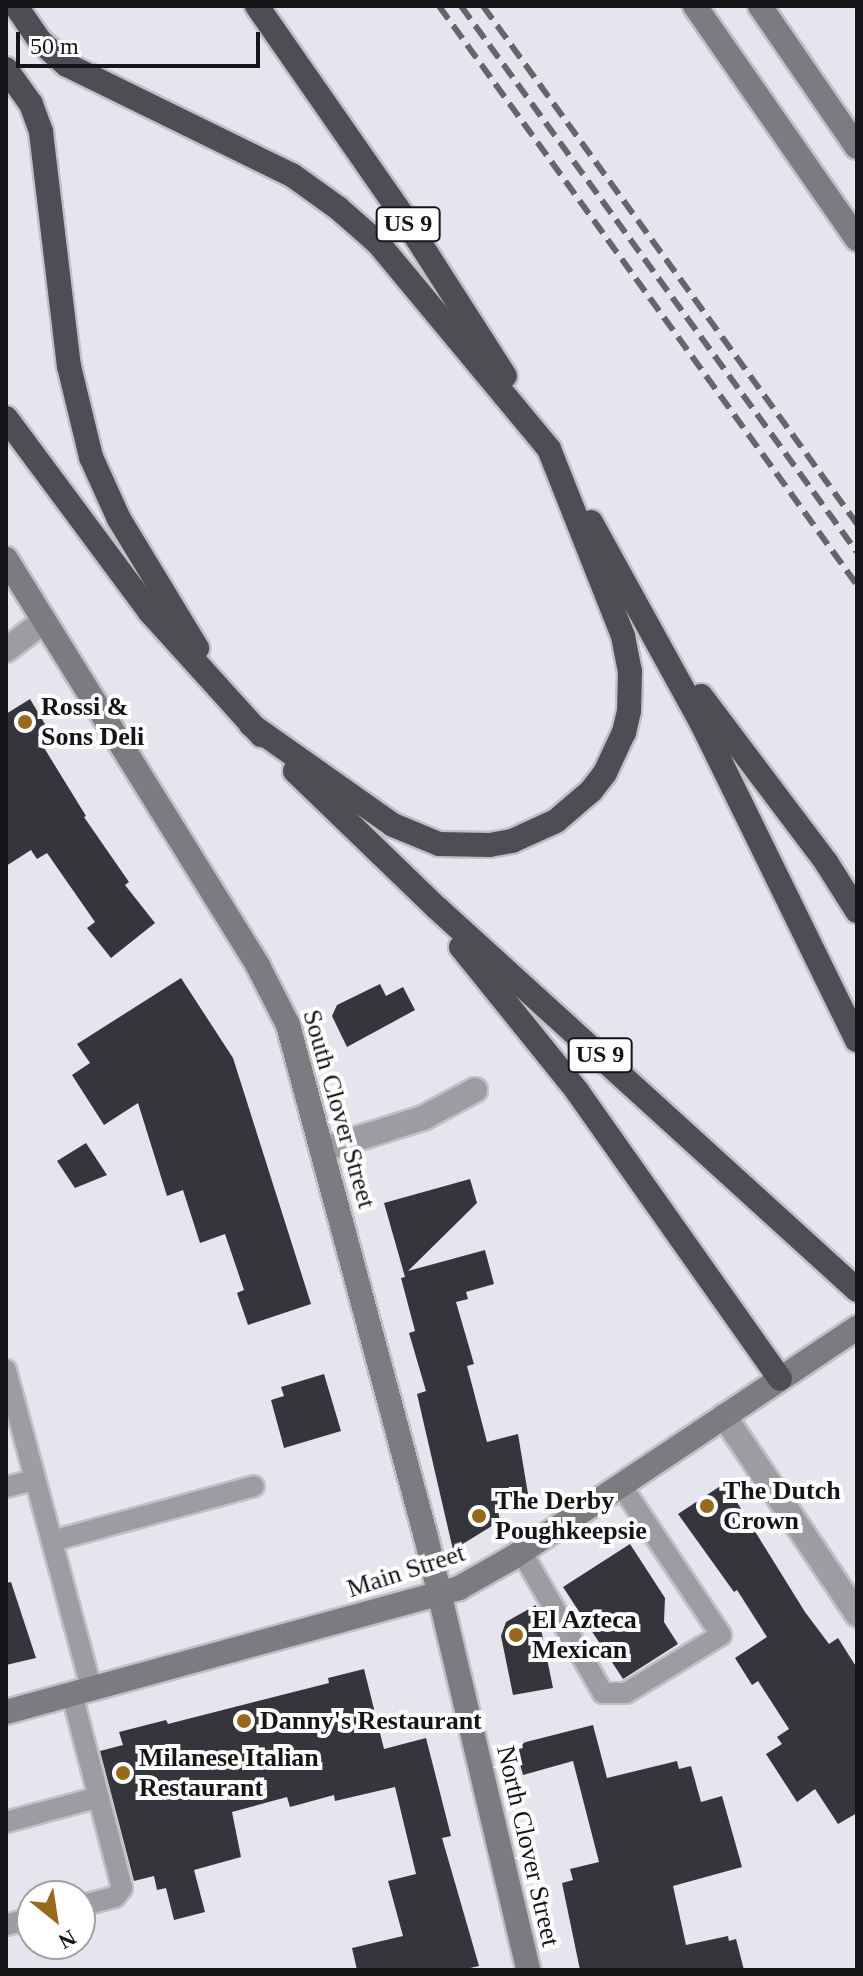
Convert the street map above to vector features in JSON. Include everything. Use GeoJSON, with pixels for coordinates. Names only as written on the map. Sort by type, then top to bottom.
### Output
{"type":"FeatureCollection","features":[{"type":"Feature","properties":{"kind":"highway"},"geometry":{"type":"LineString","coordinates":[[16,6],[40,41],[74,70],[243,148],[292,175],[338,208],[396,263],[549,449],[623,636],[630,671],[629,711],[616,753],[605,773],[575,807],[556,821],[512,841],[489,845],[439,844],[393,825],[251,725]]}},
{"type":"Feature","properties":{"kind":"highway","name":"US 9"},"geometry":{"type":"LineString","coordinates":[[257,6],[434,263],[549,449],[647,621],[729,778],[857,1040]]}},
{"type":"Feature","properties":{"kind":"highway"},"geometry":{"type":"LineString","coordinates":[[6,69],[31,104],[41,132],[69,366],[91,457],[119,519],[227,699]]}},
{"type":"Feature","properties":{"kind":"highway","name":"US 9"},"geometry":{"type":"LineString","coordinates":[[6,418],[132,588],[251,725],[392,866],[857,1290]]}},
{"type":"Feature","properties":{"kind":"highway"},"geometry":{"type":"LineString","coordinates":[[647,621],[764,783],[826,862],[857,911]]}},
{"type":"Feature","properties":{"kind":"highway"},"geometry":{"type":"LineString","coordinates":[[392,866],[550,1055],[780,1379]]}},
{"type":"Feature","properties":{"kind":"street"},"geometry":{"type":"LineString","coordinates":[[695,6],[857,239]]}},
{"type":"Feature","properties":{"kind":"street"},"geometry":{"type":"LineString","coordinates":[[760,6],[857,147]]}},
{"type":"Feature","properties":{"kind":"street","name":"South Clover Street"},"geometry":{"type":"LineString","coordinates":[[6,559],[273,994],[299,1055],[440,1595]]}},
{"type":"Feature","properties":{"kind":"street"},"geometry":{"type":"LineString","coordinates":[[6,650],[44,621]]}},
{"type":"Feature","properties":{"kind":"street"},"geometry":{"type":"LineString","coordinates":[[324,1149],[423,1118],[475,1090]]}},
{"type":"Feature","properties":{"kind":"street","name":"Main Street"},"geometry":{"type":"LineString","coordinates":[[6,1712],[440,1595],[477,1579],[857,1328]]}},
{"type":"Feature","properties":{"kind":"street"},"geometry":{"type":"LineString","coordinates":[[724,1416],[857,1614]]}},
{"type":"Feature","properties":{"kind":"street","name":"North Clover Street"},"geometry":{"type":"LineString","coordinates":[[440,1595],[528,1970]]}},
{"type":"Feature","properties":{"kind":"lane"},"geometry":{"type":"LineString","coordinates":[[6,1370],[52,1541],[99,1797],[122,1888],[115,1897],[96,1902]]}},
{"type":"Feature","properties":{"kind":"lane"},"geometry":{"type":"LineString","coordinates":[[6,1487],[35,1480]]}},
{"type":"Feature","properties":{"kind":"lane"},"geometry":{"type":"LineString","coordinates":[[521,1551],[603,1693],[626,1693],[721,1635],[621,1485]]}},
{"type":"Feature","properties":{"kind":"lane"},"geometry":{"type":"LineString","coordinates":[[52,1541],[254,1486]]}},
{"type":"Feature","properties":{"kind":"lane"},"geometry":{"type":"LineString","coordinates":[[6,1822],[99,1797]]}},
{"type":"Feature","properties":{"kind":"building"},"geometry":{"type":"Polygon","coordinates":[[[30,699],[49,731],[38,738],[84,817],[129,882],[125,885],[155,923],[111,958],[87,928],[95,922],[47,853],[37,859],[31,850],[6,866],[6,714],[30,699]]]}},
{"type":"Feature","properties":{"kind":"building"},"geometry":{"type":"Polygon","coordinates":[[[181,978],[233,1058],[311,1304],[248,1325],[237,1293],[244,1290],[225,1234],[200,1243],[183,1190],[167,1196],[138,1103],[104,1125],[72,1075],[90,1063],[77,1044],[181,978]]]}},
{"type":"Feature","properties":{"kind":"building"},"geometry":{"type":"Polygon","coordinates":[[[380,984],[386,996],[403,987],[415,1010],[347,1047],[332,1016],[337,1005],[380,984]]]}},
{"type":"Feature","properties":{"kind":"building"},"geometry":{"type":"Polygon","coordinates":[[[86,1143],[107,1175],[75,1188],[57,1161],[86,1143]]]}},
{"type":"Feature","properties":{"kind":"building"},"geometry":{"type":"Polygon","coordinates":[[[470,1179],[477,1203],[408,1271],[485,1250],[494,1284],[466,1292],[468,1299],[456,1302],[474,1364],[467,1366],[487,1442],[518,1434],[528,1494],[497,1505],[500,1521],[453,1550],[417,1394],[426,1391],[409,1333],[415,1331],[401,1278],[405,1277],[384,1203],[470,1179]]]}},
{"type":"Feature","properties":{"kind":"building"},"geometry":{"type":"Polygon","coordinates":[[[324,1374],[341,1431],[284,1448],[271,1400],[284,1396],[281,1387],[324,1374]]]}},
{"type":"Feature","properties":{"kind":"building"},"geometry":{"type":"Polygon","coordinates":[[[725,1483],[805,1612],[829,1644],[838,1638],[857,1668],[857,1813],[838,1824],[815,1789],[797,1802],[766,1754],[782,1744],[777,1737],[789,1729],[758,1681],[752,1685],[735,1658],[767,1637],[737,1590],[734,1592],[678,1514],[725,1483]]]}},
{"type":"Feature","properties":{"kind":"building"},"geometry":{"type":"Polygon","coordinates":[[[630,1544],[665,1598],[664,1622],[678,1644],[623,1679],[563,1587],[630,1544]]]}},
{"type":"Feature","properties":{"kind":"building"},"geometry":{"type":"Polygon","coordinates":[[[11,1582],[36,1658],[6,1665],[6,1583],[11,1582]]]}},
{"type":"Feature","properties":{"kind":"building"},"geometry":{"type":"Polygon","coordinates":[[[536,1605],[553,1688],[513,1695],[501,1636],[506,1622],[536,1605]]]}},
{"type":"Feature","properties":{"kind":"building"},"geometry":{"type":"Polygon","coordinates":[[[364,1669],[384,1749],[426,1738],[451,1836],[442,1838],[479,1966],[461,1970],[357,1970],[352,1948],[403,1936],[388,1881],[416,1874],[395,1787],[335,1801],[334,1795],[290,1807],[287,1797],[232,1812],[241,1857],[194,1870],[205,1912],[174,1920],[166,1888],[157,1890],[154,1876],[134,1881],[100,1751],[123,1745],[119,1732],[166,1720],[168,1724],[329,1683],[328,1678],[364,1669]]]}},
{"type":"Feature","properties":{"kind":"building"},"geometry":{"type":"Polygon","coordinates":[[[593,1725],[607,1778],[677,1761],[679,1769],[691,1766],[701,1802],[722,1796],[742,1867],[673,1886],[686,1945],[728,1936],[729,1941],[736,1939],[744,1970],[580,1970],[562,1883],[573,1880],[570,1869],[599,1862],[573,1761],[523,1775],[516,1750],[523,1748],[522,1743],[593,1725]]]}},
{"type":"Feature","properties":{"kind":"railway"},"geometry":{"type":"LineString","coordinates":[[439,6],[857,585]]}},
{"type":"Feature","properties":{"kind":"railway"},"geometry":{"type":"LineString","coordinates":[[461,6],[857,552]]}},
{"type":"Feature","properties":{"kind":"railway"},"geometry":{"type":"LineString","coordinates":[[483,6],[857,524]]}},
{"type":"Feature","properties":{"kind":"place","name":"Rossi & Sons Deli"},"geometry":{"type":"Point","coordinates":[25,722]}},
{"type":"Feature","properties":{"kind":"place","name":"The Dutch Crown"},"geometry":{"type":"Point","coordinates":[707,1506]}},
{"type":"Feature","properties":{"kind":"place","name":"The Derby Poughkeepsie"},"geometry":{"type":"Point","coordinates":[479,1516]}},
{"type":"Feature","properties":{"kind":"place","name":"El Azteca Mexican"},"geometry":{"type":"Point","coordinates":[516,1635]}},
{"type":"Feature","properties":{"kind":"place","name":"Danny's Restaurant"},"geometry":{"type":"Point","coordinates":[244,1721]}},
{"type":"Feature","properties":{"kind":"place","name":"Milanese Italian Restaurant"},"geometry":{"type":"Point","coordinates":[123,1773]}}]}
